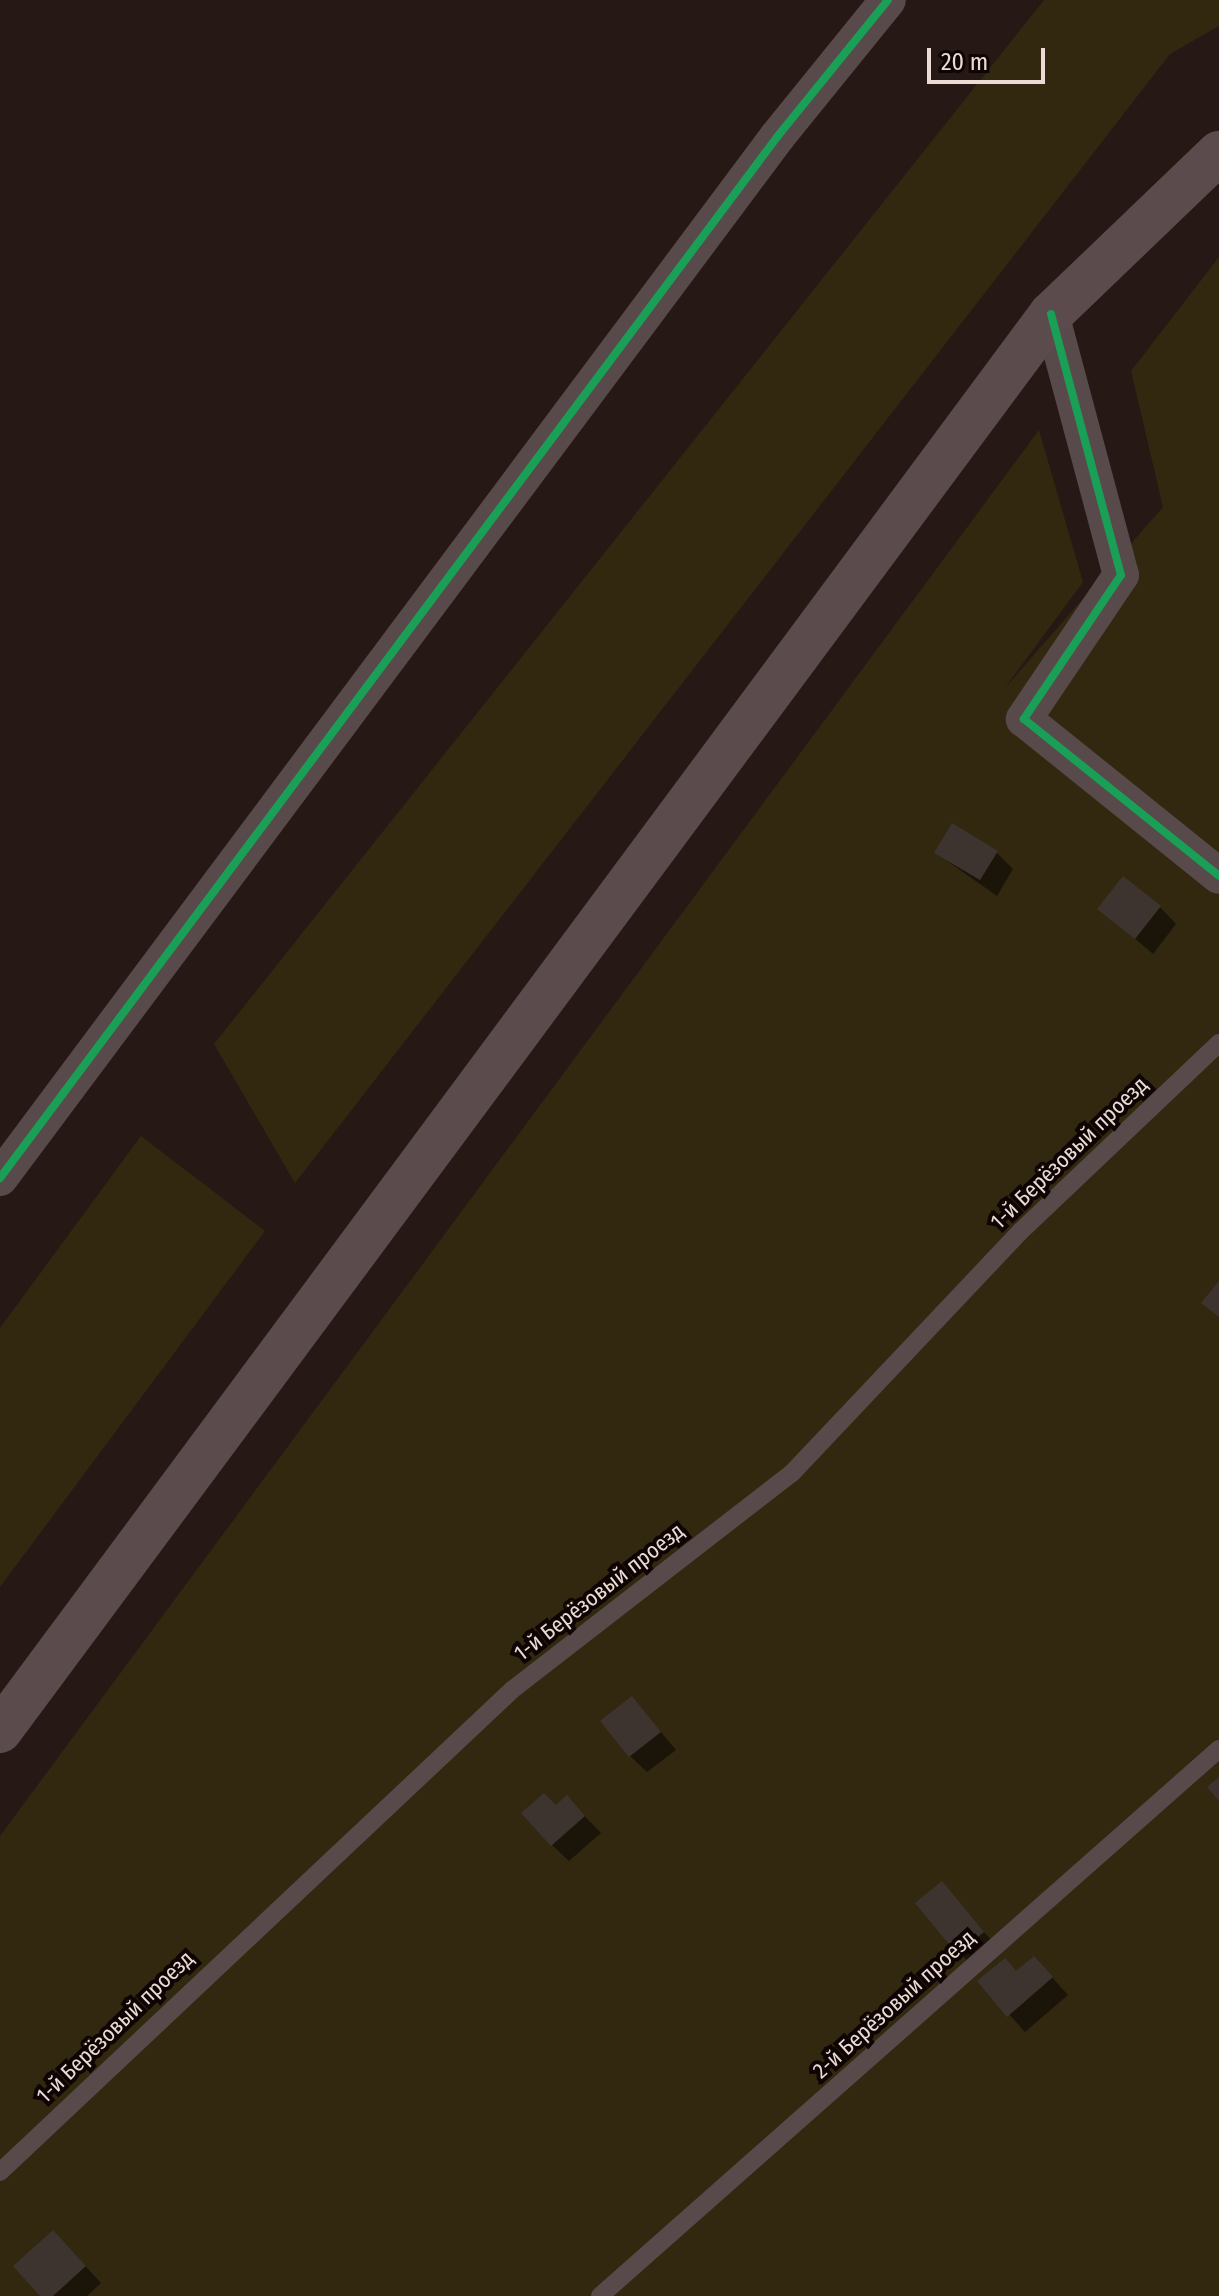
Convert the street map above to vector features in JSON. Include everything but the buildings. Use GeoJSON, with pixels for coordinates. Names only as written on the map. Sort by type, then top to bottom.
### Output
{"type":"FeatureCollection","features":[{"type":"Feature","properties":{"kind":"main road"},"geometry":{"type":"LineString","coordinates":[[0,1731],[1051,314],[1219,153]]}},
{"type":"Feature","properties":{"kind":"street"},"geometry":{"type":"LineString","coordinates":[[0,1178],[777,137],[888,0]]}},
{"type":"Feature","properties":{"kind":"street"},"geometry":{"type":"LineString","coordinates":[[1051,314],[1121,575],[1024,719],[1219,876]]}},
{"type":"Feature","properties":{"kind":"lane","name":"1-й Берёзовый проезд"},"geometry":{"type":"LineString","coordinates":[[0,2172],[167,2007],[512,1690],[792,1473],[1021,1231],[1219,1043]]}},
{"type":"Feature","properties":{"kind":"lane","name":"2-й Берёзовый проезд"},"geometry":{"type":"LineString","coordinates":[[600,2296],[1219,1749]]}},
{"type":"Feature","properties":{"kind":"shaded area"},"geometry":{"type":"Polygon","coordinates":[[[1044,0],[1219,0],[1219,26],[1170,54],[295,1183],[214,1044],[1044,0]]]}},
{"type":"Feature","properties":{"kind":"shaded area"},"geometry":{"type":"Polygon","coordinates":[[[1219,257],[1219,2296],[0,2296],[0,1836],[1039,430],[1083,582],[1004,689],[1163,507],[1131,371],[1219,257]]]}},
{"type":"Feature","properties":{"kind":"shaded area"},"geometry":{"type":"Polygon","coordinates":[[[141,1136],[265,1231],[0,1587],[0,1328],[141,1136]]]}},
{"type":"Feature","properties":{"kind":"cycle path"},"geometry":{"type":"LineString","coordinates":[[0,1178],[777,137],[888,0]]}},
{"type":"Feature","properties":{"kind":"cycle path"},"geometry":{"type":"LineString","coordinates":[[1051,314],[1121,575],[1024,719],[1219,876]]}}]}
